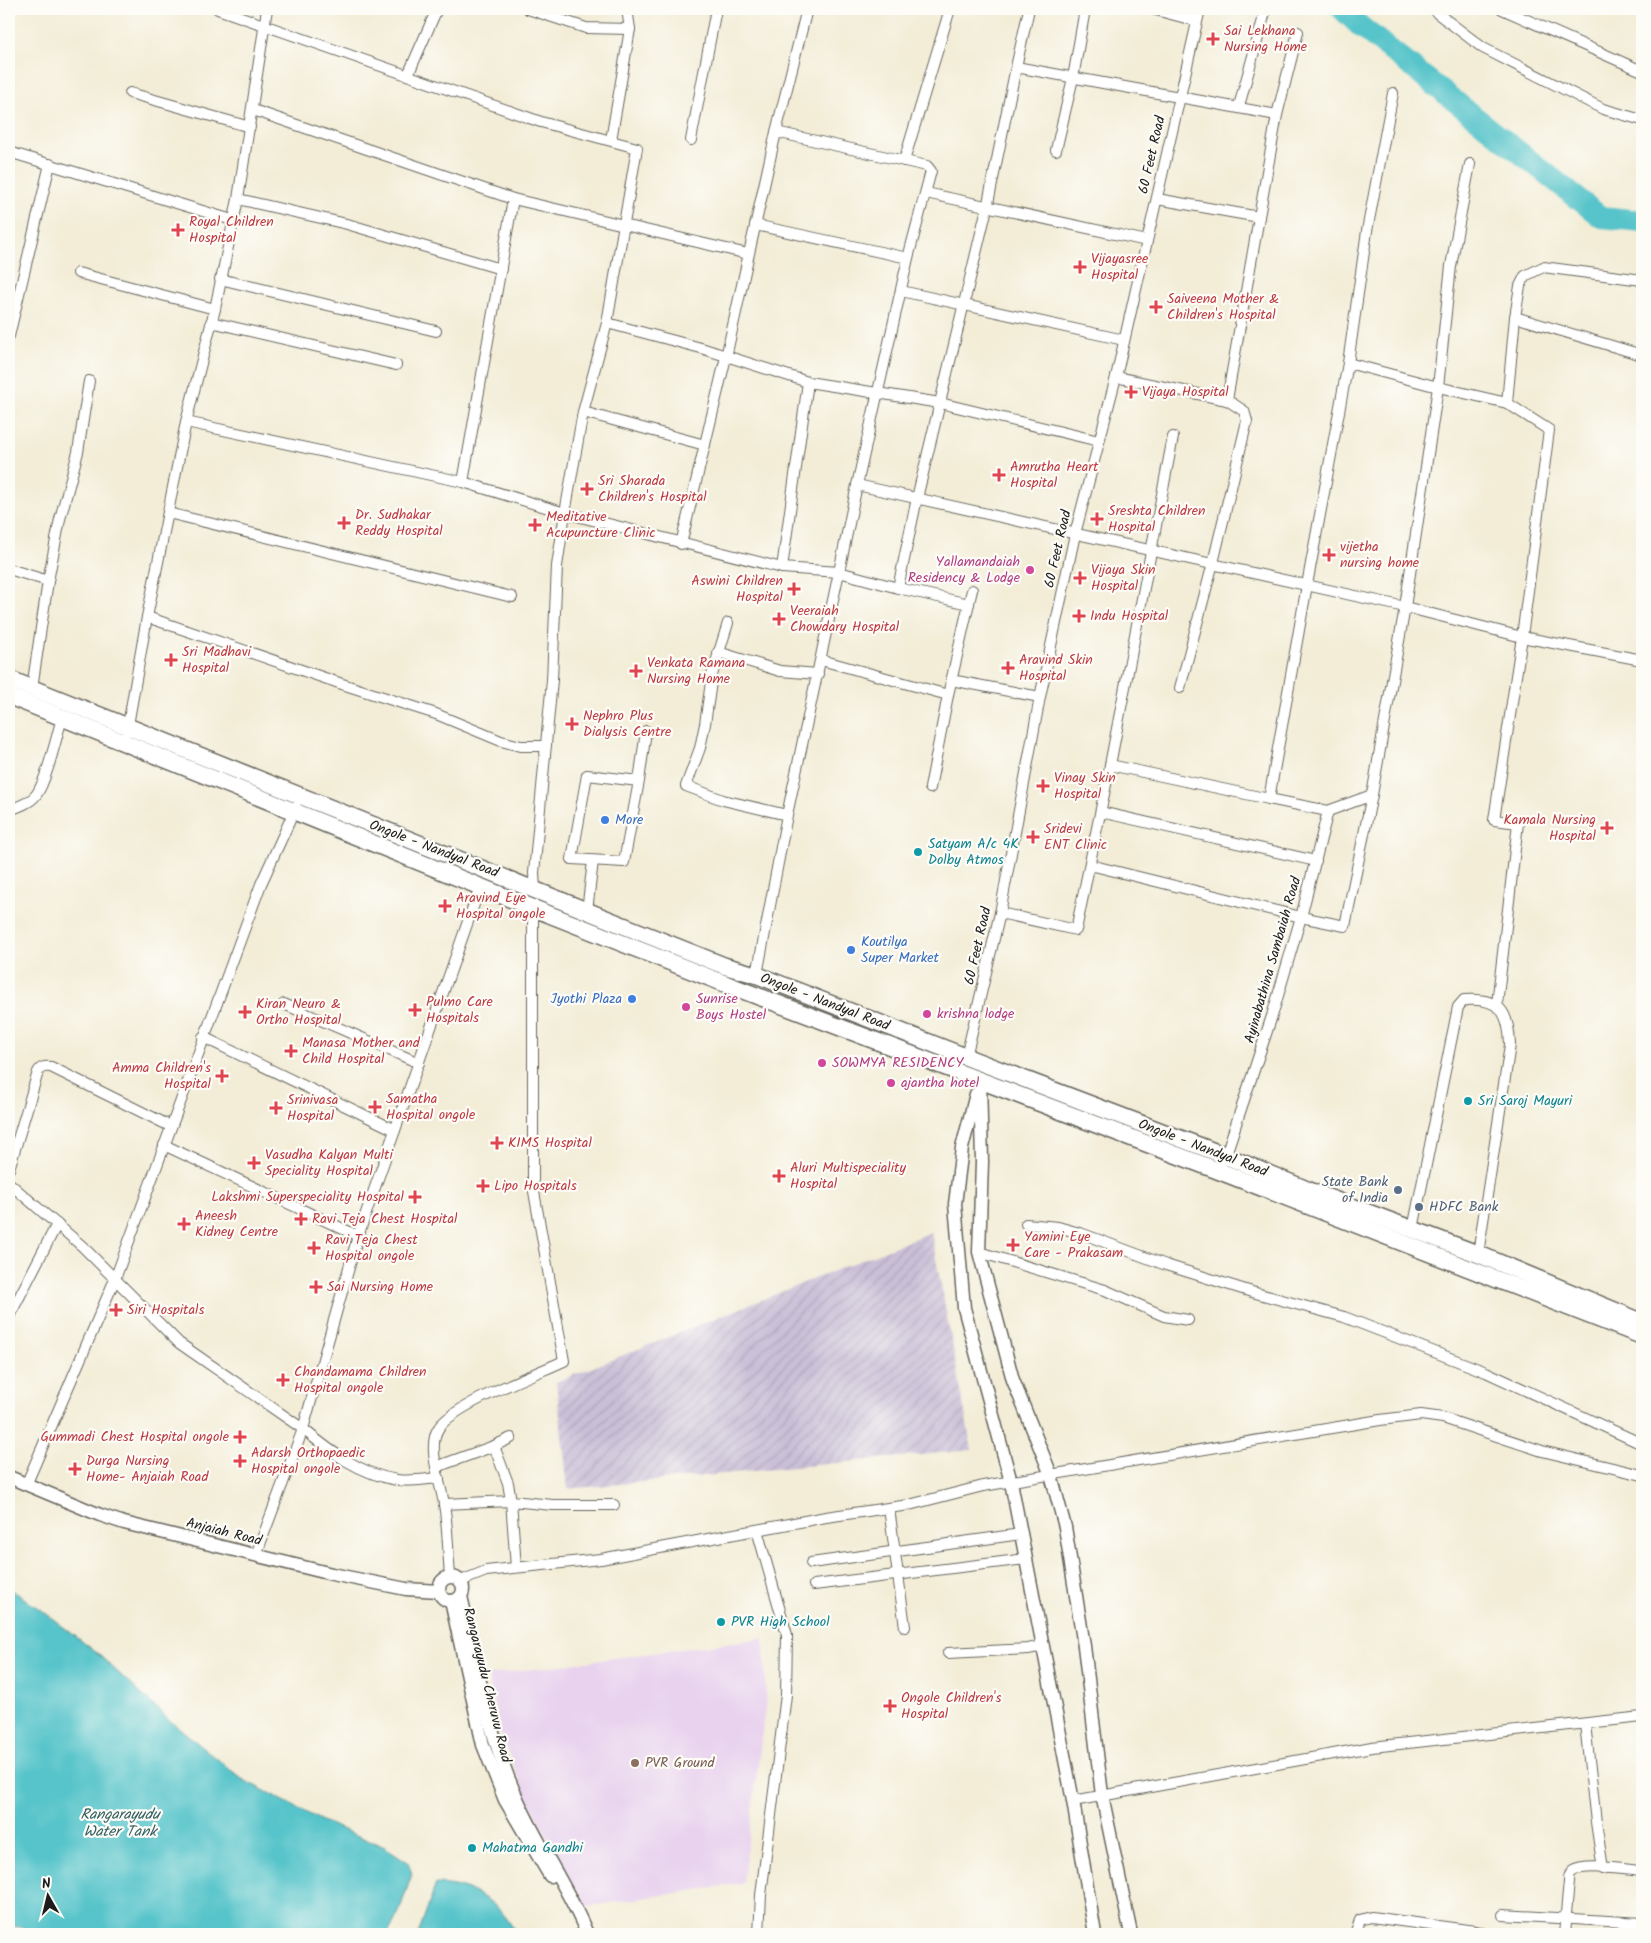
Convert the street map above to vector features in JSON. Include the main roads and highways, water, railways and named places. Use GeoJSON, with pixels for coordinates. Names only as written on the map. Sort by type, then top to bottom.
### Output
{"type":"FeatureCollection","features":[{"type":"Feature","properties":{"kind":"main road","name":"Ongole - Nandyal Road"},"geometry":{"type":"LineString","coordinates":[[9,679],[32,688],[126,735],[294,813],[626,945],[963,1064]]}},
{"type":"Feature","properties":{"kind":"main road","name":"Ongole - Nandyal Road"},"geometry":{"type":"LineString","coordinates":[[9,696],[62,718],[126,735],[301,797],[725,966],[757,975],[1219,1171],[1642,1336]]}},
{"type":"Feature","properties":{"kind":"main road"},"geometry":{"type":"LineString","coordinates":[[626,945],[632,929]]}},
{"type":"Feature","properties":{"kind":"main road","name":"Ongole - Nandyal Road"},"geometry":{"type":"LineString","coordinates":[[983,1072],[1226,1156],[1308,1190],[1478,1254],[1642,1322]]}},
{"type":"Feature","properties":{"kind":"water","name":"Rangarayudu Water Tank"},"geometry":{"type":"Polygon","coordinates":[[[9,1588],[97,1653],[168,1719],[242,1779],[324,1822],[385,1847],[408,1862],[412,1874],[399,1912],[388,1934],[51,1934],[9,1925],[9,1588]]]}},
{"type":"Feature","properties":{"kind":"water"},"geometry":{"type":"Polygon","coordinates":[[[436,1884],[461,1888],[484,1897],[502,1913],[516,1934],[418,1934],[436,1884]]]}},
{"type":"Feature","properties":{"kind":"waterway"},"geometry":{"type":"LineString","coordinates":[[1342,9],[1360,26],[1601,217],[1642,221]]}},
{"type":"Feature","properties":{"kind":"place","name":"Sai Lekhana Nursing Home"},"geometry":{"type":"Point","coordinates":[1213,39]}},
{"type":"Feature","properties":{"kind":"place","name":"Royal Children Hospital"},"geometry":{"type":"Point","coordinates":[178,230]}},
{"type":"Feature","properties":{"kind":"place","name":"Vijayasree Hospital"},"geometry":{"type":"Point","coordinates":[1080,267]}},
{"type":"Feature","properties":{"kind":"place","name":"Saiveena Mother & Children's Hospital"},"geometry":{"type":"Point","coordinates":[1156,307]}},
{"type":"Feature","properties":{"kind":"place","name":"Vijaya Hospital"},"geometry":{"type":"Point","coordinates":[1131,392]}},
{"type":"Feature","properties":{"kind":"place","name":"Amrutha Heart Hospital"},"geometry":{"type":"Point","coordinates":[999,475]}},
{"type":"Feature","properties":{"kind":"place","name":"Sri Sharada Children's Hospital"},"geometry":{"type":"Point","coordinates":[587,489]}},
{"type":"Feature","properties":{"kind":"place","name":"Sreshta Children Hospital"},"geometry":{"type":"Point","coordinates":[1097,519]}},
{"type":"Feature","properties":{"kind":"place","name":"Dr. Sudhakar Reddy Hospital"},"geometry":{"type":"Point","coordinates":[344,523]}},
{"type":"Feature","properties":{"kind":"place","name":"Meditative Acupuncture Clinic"},"geometry":{"type":"Point","coordinates":[535,525]}},
{"type":"Feature","properties":{"kind":"place","name":"vijetha nursing home"},"geometry":{"type":"Point","coordinates":[1329,555]}},
{"type":"Feature","properties":{"kind":"place","name":"Yallamandaiah Residency & Lodge"},"geometry":{"type":"Point","coordinates":[1030,570]}},
{"type":"Feature","properties":{"kind":"place","name":"Vijaya Skin Hospital"},"geometry":{"type":"Point","coordinates":[1080,578]}},
{"type":"Feature","properties":{"kind":"place","name":"Aswini Children Hospital"},"geometry":{"type":"Point","coordinates":[794,589]}},
{"type":"Feature","properties":{"kind":"place","name":"Indu Hospital"},"geometry":{"type":"Point","coordinates":[1079,616]}},
{"type":"Feature","properties":{"kind":"place","name":"Veeraiah Chowdary Hospital"},"geometry":{"type":"Point","coordinates":[779,619]}},
{"type":"Feature","properties":{"kind":"place","name":"Sri Madhavi Hospital"},"geometry":{"type":"Point","coordinates":[171,660]}},
{"type":"Feature","properties":{"kind":"place","name":"Aravind Skin Hospital"},"geometry":{"type":"Point","coordinates":[1008,668]}},
{"type":"Feature","properties":{"kind":"place","name":"Venkata Ramana Nursing Home"},"geometry":{"type":"Point","coordinates":[636,671]}},
{"type":"Feature","properties":{"kind":"place","name":"Nephro Plus Dialysis Centre"},"geometry":{"type":"Point","coordinates":[572,724]}},
{"type":"Feature","properties":{"kind":"place","name":"Vinay Skin Hospital"},"geometry":{"type":"Point","coordinates":[1043,786]}},
{"type":"Feature","properties":{"kind":"place","name":"More"},"geometry":{"type":"Point","coordinates":[605,820]}},
{"type":"Feature","properties":{"kind":"place","name":"Kamala Nursing Hospital"},"geometry":{"type":"Point","coordinates":[1607,828]}},
{"type":"Feature","properties":{"kind":"place","name":"Sridevi ENT Clinic"},"geometry":{"type":"Point","coordinates":[1033,837]}},
{"type":"Feature","properties":{"kind":"place","name":"Satyam A/c 4K Dolby Atmos"},"geometry":{"type":"Point","coordinates":[918,852]}},
{"type":"Feature","properties":{"kind":"place","name":"Aravind Eye Hospital ongole"},"geometry":{"type":"Point","coordinates":[445,906]}},
{"type":"Feature","properties":{"kind":"place","name":"Koutilya Super Market"},"geometry":{"type":"Point","coordinates":[851,950]}},
{"type":"Feature","properties":{"kind":"place","name":"Jyothi Plaza"},"geometry":{"type":"Point","coordinates":[632,999]}},
{"type":"Feature","properties":{"kind":"place","name":"Sunrise Boys Hostel"},"geometry":{"type":"Point","coordinates":[686,1007]}},
{"type":"Feature","properties":{"kind":"place","name":"Pulmo Care Hospitals"},"geometry":{"type":"Point","coordinates":[415,1010]}},
{"type":"Feature","properties":{"kind":"place","name":"Kiran Neuro & Ortho Hospital"},"geometry":{"type":"Point","coordinates":[245,1012]}},
{"type":"Feature","properties":{"kind":"place","name":"krishna lodge"},"geometry":{"type":"Point","coordinates":[927,1014]}},
{"type":"Feature","properties":{"kind":"place","name":"Manasa Mother and Child Hospital"},"geometry":{"type":"Point","coordinates":[291,1051]}},
{"type":"Feature","properties":{"kind":"place","name":"SOWMYA RESIDENCY"},"geometry":{"type":"Point","coordinates":[822,1063]}},
{"type":"Feature","properties":{"kind":"place","name":"Amma Children's Hospital"},"geometry":{"type":"Point","coordinates":[222,1076]}},
{"type":"Feature","properties":{"kind":"place","name":"ajantha hotel"},"geometry":{"type":"Point","coordinates":[891,1083]}},
{"type":"Feature","properties":{"kind":"place","name":"Sri Saroj Mayuri"},"geometry":{"type":"Point","coordinates":[1468,1101]}},
{"type":"Feature","properties":{"kind":"place","name":"Samatha Hospital ongole"},"geometry":{"type":"Point","coordinates":[375,1107]}},
{"type":"Feature","properties":{"kind":"place","name":"Srinivasa Hospital"},"geometry":{"type":"Point","coordinates":[276,1108]}},
{"type":"Feature","properties":{"kind":"place","name":"KIMS Hospital"},"geometry":{"type":"Point","coordinates":[497,1143]}},
{"type":"Feature","properties":{"kind":"place","name":"Vasudha Kalyan Multi Speciality Hospital"},"geometry":{"type":"Point","coordinates":[254,1163]}},
{"type":"Feature","properties":{"kind":"place","name":"Aluri Multispeciality Hospital"},"geometry":{"type":"Point","coordinates":[779,1176]}},
{"type":"Feature","properties":{"kind":"place","name":"Lipo Hospitals"},"geometry":{"type":"Point","coordinates":[483,1186]}},
{"type":"Feature","properties":{"kind":"place","name":"State Bank of India"},"geometry":{"type":"Point","coordinates":[1398,1190]}},
{"type":"Feature","properties":{"kind":"place","name":"Lakshmi Superspeciality Hospital"},"geometry":{"type":"Point","coordinates":[415,1197]}},
{"type":"Feature","properties":{"kind":"place","name":"HDFC Bank"},"geometry":{"type":"Point","coordinates":[1419,1207]}},
{"type":"Feature","properties":{"kind":"place","name":"Ravi Teja Chest Hospital"},"geometry":{"type":"Point","coordinates":[301,1219]}},
{"type":"Feature","properties":{"kind":"place","name":"Aneesh Kidney Centre"},"geometry":{"type":"Point","coordinates":[184,1224]}},
{"type":"Feature","properties":{"kind":"place","name":"Yamini Eye Care - Prakasam"},"geometry":{"type":"Point","coordinates":[1013,1245]}},
{"type":"Feature","properties":{"kind":"place","name":"Ravi Teja Chest Hospital ongole"},"geometry":{"type":"Point","coordinates":[314,1248]}},
{"type":"Feature","properties":{"kind":"place","name":"Sai Nursing Home"},"geometry":{"type":"Point","coordinates":[316,1287]}},
{"type":"Feature","properties":{"kind":"place","name":"Siri Hospitals"},"geometry":{"type":"Point","coordinates":[116,1310]}},
{"type":"Feature","properties":{"kind":"place","name":"Chandamama Children Hospital ongole"},"geometry":{"type":"Point","coordinates":[283,1380]}},
{"type":"Feature","properties":{"kind":"place","name":"Gummadi Chest Hospital ongole"},"geometry":{"type":"Point","coordinates":[240,1437]}},
{"type":"Feature","properties":{"kind":"place","name":"Adarsh Orthopaedic Hospital ongole"},"geometry":{"type":"Point","coordinates":[240,1461]}},
{"type":"Feature","properties":{"kind":"place","name":"Durga Nursing Home- Anjaiah Road"},"geometry":{"type":"Point","coordinates":[75,1469]}},
{"type":"Feature","properties":{"kind":"place","name":"PVR High School"},"geometry":{"type":"Point","coordinates":[721,1622]}},
{"type":"Feature","properties":{"kind":"place","name":"Ongole Children's Hospital"},"geometry":{"type":"Point","coordinates":[890,1706]}},
{"type":"Feature","properties":{"kind":"place","name":"PVR Ground"},"geometry":{"type":"Point","coordinates":[635,1763]}},
{"type":"Feature","properties":{"kind":"place","name":"Mahatma Gandhi"},"geometry":{"type":"Point","coordinates":[472,1848]}}]}
